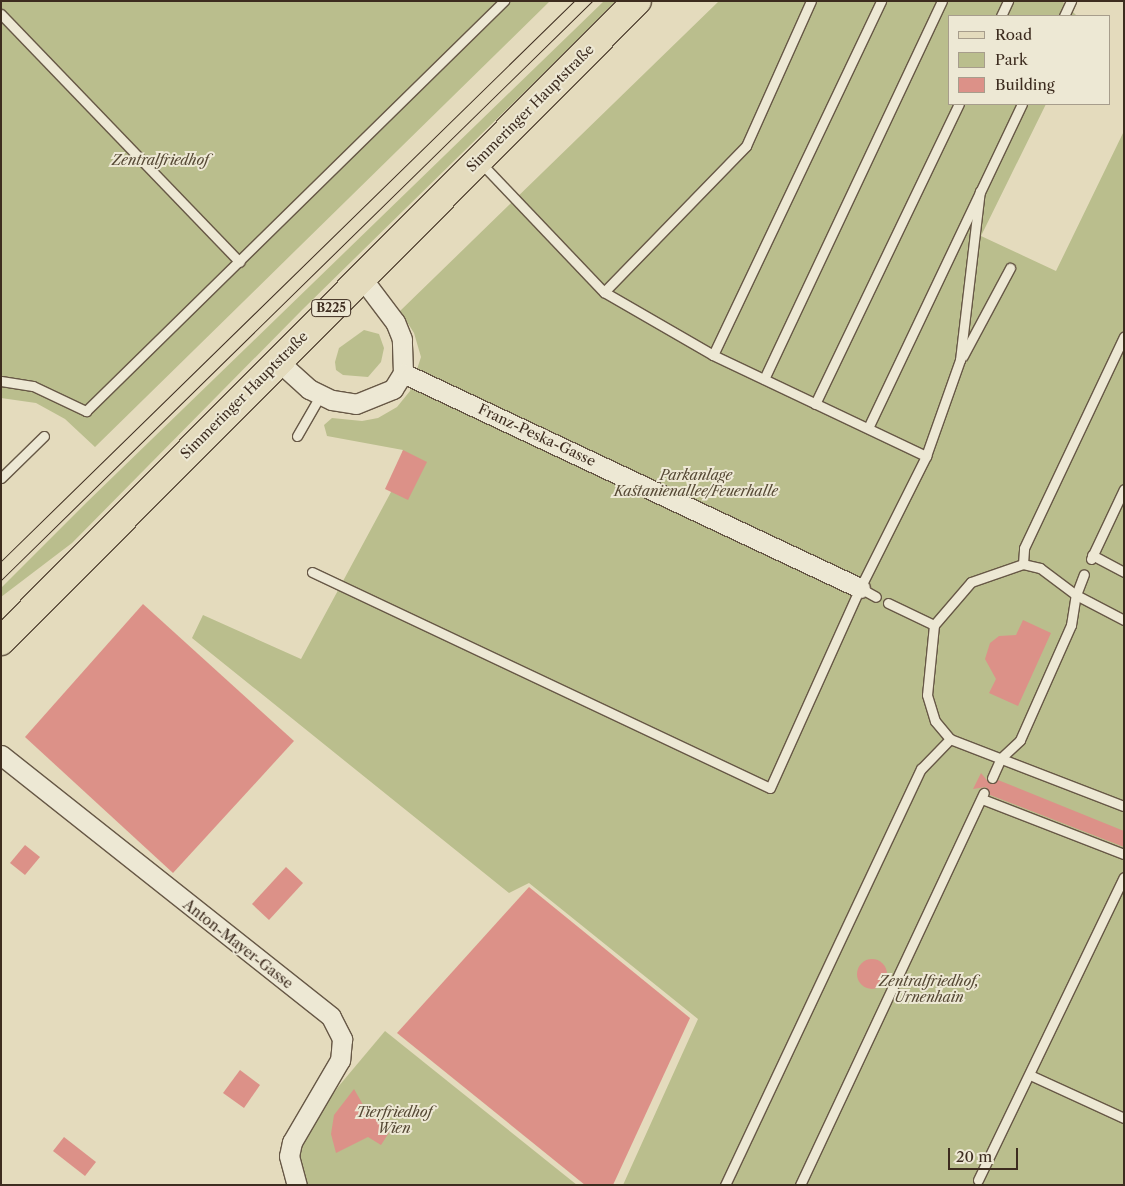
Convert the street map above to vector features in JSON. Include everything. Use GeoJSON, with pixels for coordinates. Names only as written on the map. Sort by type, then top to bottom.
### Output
{"type":"FeatureCollection","features":[{"type":"Feature","properties":{"kind":"main road","name":"Simmeringer Hauptstraße"},"geometry":{"type":"LineString","coordinates":[[1,642],[637,1]]}},
{"type":"Feature","properties":{"kind":"street"},"geometry":{"type":"LineString","coordinates":[[278,361],[320,396],[342,403],[369,402],[393,389],[403,374],[402,338],[395,322],[362,277]]}},
{"type":"Feature","properties":{"kind":"street","name":"Franz-Peska-Gasse"},"geometry":{"type":"LineString","coordinates":[[403,374],[868,592]]}},
{"type":"Feature","properties":{"kind":"street","name":"Anton-Mayer-Gasse"},"geometry":{"type":"LineString","coordinates":[[1,755],[331,1017],[342,1039],[340,1060],[292,1142],[289,1156],[297,1185]]}},
{"type":"Feature","properties":{"kind":"lane"},"geometry":{"type":"LineString","coordinates":[[1,381],[33,386],[86,411],[504,1]]}},
{"type":"Feature","properties":{"kind":"lane"},"geometry":{"type":"LineString","coordinates":[[604,292],[746,146],[811,1]]}},
{"type":"Feature","properties":{"kind":"lane"},"geometry":{"type":"LineString","coordinates":[[713,354],[881,1]]}},
{"type":"Feature","properties":{"kind":"lane"},"geometry":{"type":"LineString","coordinates":[[764,379],[942,1]]}},
{"type":"Feature","properties":{"kind":"lane"},"geometry":{"type":"LineString","coordinates":[[1001,15],[1008,1]]}},
{"type":"Feature","properties":{"kind":"lane"},"geometry":{"type":"LineString","coordinates":[[1064,15],[1071,1]]}},
{"type":"Feature","properties":{"kind":"lane"},"geometry":{"type":"LineString","coordinates":[[1,14],[240,262]]}},
{"type":"Feature","properties":{"kind":"lane"},"geometry":{"type":"LineString","coordinates":[[815,404],[959,105]]}},
{"type":"Feature","properties":{"kind":"lane"},"geometry":{"type":"LineString","coordinates":[[868,428],[1022,105]]}},
{"type":"Feature","properties":{"kind":"lane"},"geometry":{"type":"LineString","coordinates":[[478,160],[604,292],[713,354],[926,456]]}},
{"type":"Feature","properties":{"kind":"lane"},"geometry":{"type":"LineString","coordinates":[[960,360],[980,191]]}},
{"type":"Feature","properties":{"kind":"lane"},"geometry":{"type":"LineString","coordinates":[[312,572],[770,788],[868,592],[926,456],[960,360],[1010,268]]}},
{"type":"Feature","properties":{"kind":"lane"},"geometry":{"type":"LineString","coordinates":[[1023,564],[1024,548],[1124,336]]}},
{"type":"Feature","properties":{"kind":"lane"},"geometry":{"type":"LineString","coordinates":[[297,436],[320,396]]}},
{"type":"Feature","properties":{"kind":"lane"},"geometry":{"type":"LineString","coordinates":[[1,478],[44,436]]}},
{"type":"Feature","properties":{"kind":"lane"},"geometry":{"type":"LineString","coordinates":[[1124,489],[1092,557],[1124,572]]}},
{"type":"Feature","properties":{"kind":"lane"},"geometry":{"type":"LineString","coordinates":[[1124,620],[1076,595],[1040,568],[1023,564],[971,582],[934,625],[927,695],[935,721],[950,739],[1124,806]]}},
{"type":"Feature","properties":{"kind":"lane"},"geometry":{"type":"LineString","coordinates":[[992,778],[1001,758],[1020,740],[1072,625],[1076,595],[1084,574]]}},
{"type":"Feature","properties":{"kind":"lane"},"geometry":{"type":"LineString","coordinates":[[888,603],[934,625]]}},
{"type":"Feature","properties":{"kind":"lane"},"geometry":{"type":"LineString","coordinates":[[725,1185],[921,769],[950,739]]}},
{"type":"Feature","properties":{"kind":"lane"},"geometry":{"type":"LineString","coordinates":[[800,1185],[983,796],[1124,854]]}},
{"type":"Feature","properties":{"kind":"lane"},"geometry":{"type":"LineString","coordinates":[[978,1180],[1124,877]]}},
{"type":"Feature","properties":{"kind":"lane"},"geometry":{"type":"LineString","coordinates":[[1030,1075],[1124,1118]]}},
{"type":"Feature","properties":{"kind":"green space","name":"Zentralfriedhof"},"geometry":{"type":"Polygon","coordinates":[[[1,1],[550,1],[95,447],[65,419],[36,403],[1,398],[1,1]]]}},
{"type":"Feature","properties":{"kind":"green space"},"geometry":{"type":"Polygon","coordinates":[[[604,1],[617,1],[302,310],[72,543],[1,597],[1,588],[87,502],[604,1]]]}},
{"type":"Feature","properties":{"kind":"green space"},"geometry":{"type":"Polygon","coordinates":[[[719,1],[1062,1],[1076,15],[948,15],[948,105],[1046,105],[981,236],[1056,271],[1124,131],[1124,1185],[623,1185],[698,1019],[529,883],[509,893],[192,638],[203,615],[301,659],[391,492],[403,450],[327,436],[324,425],[332,418],[362,421],[378,418],[397,407],[410,391],[421,357],[414,333],[400,311],[719,1]]]}},
{"type":"Feature","properties":{"kind":"green space"},"geometry":{"type":"Polygon","coordinates":[[[364,330],[379,334],[384,348],[381,362],[368,377],[343,375],[336,370],[335,362],[339,348],[364,330]]]}},
{"type":"Feature","properties":{"kind":"green space","name":"Tierfriedhof Wien"},"geometry":{"type":"Polygon","coordinates":[[[385,1031],[577,1185],[304,1185],[299,1168],[302,1138],[338,1087],[385,1031]]]}},
{"type":"Feature","properties":{"kind":"building"},"geometry":{"type":"Polygon","coordinates":[[[403,450],[427,462],[408,500],[385,489],[403,450]]]}},
{"type":"Feature","properties":{"kind":"building"},"geometry":{"type":"Polygon","coordinates":[[[143,604],[294,741],[173,873],[25,737],[143,604]]]}},
{"type":"Feature","properties":{"kind":"building"},"geometry":{"type":"Polygon","coordinates":[[[1023,620],[1051,633],[1018,706],[989,693],[996,679],[985,659],[990,643],[999,636],[1016,635],[1023,620]]]}},
{"type":"Feature","properties":{"kind":"building"},"geometry":{"type":"Polygon","coordinates":[[[981,773],[990,784],[998,780],[1124,831],[1124,847],[990,795],[986,787],[973,789],[981,773]]]}},
{"type":"Feature","properties":{"kind":"building"},"geometry":{"type":"Polygon","coordinates":[[[25,845],[40,857],[25,875],[10,863],[25,845]]]}},
{"type":"Feature","properties":{"kind":"building"},"geometry":{"type":"Polygon","coordinates":[[[286,867],[303,883],[269,920],[252,904],[286,867]]]}},
{"type":"Feature","properties":{"kind":"building"},"geometry":{"type":"Polygon","coordinates":[[[529,887],[690,1018],[613,1185],[585,1185],[397,1033],[529,887]]]}},
{"type":"Feature","properties":{"kind":"building"},"geometry":{"type":"Polygon","coordinates":[[[872,959],[883,963],[887,974],[883,985],[872,989],[861,985],[857,974],[861,963],[872,959]]]}},
{"type":"Feature","properties":{"kind":"building"},"geometry":{"type":"Polygon","coordinates":[[[240,1070],[260,1085],[244,1108],[223,1093],[240,1070]]]}},
{"type":"Feature","properties":{"kind":"building"},"geometry":{"type":"Polygon","coordinates":[[[354,1089],[366,1110],[392,1128],[381,1145],[368,1137],[336,1153],[331,1134],[334,1115],[354,1089]]]}},
{"type":"Feature","properties":{"kind":"building"},"geometry":{"type":"Polygon","coordinates":[[[64,1137],[96,1162],[85,1176],[53,1151],[64,1137]]]}},
{"type":"Feature","properties":{"kind":"tram line"},"geometry":{"type":"LineString","coordinates":[[1,561],[574,1]]}},
{"type":"Feature","properties":{"kind":"tram line"},"geometry":{"type":"LineString","coordinates":[[1,580],[592,1]]}},
{"type":"Feature","properties":{"kind":"park label","name":"Parkanlage Kastanienallee/Feuerhalle"},"geometry":{"type":"Point","coordinates":[696,484]}},
{"type":"Feature","properties":{"kind":"park label","name":"Zentralfriedhof, Urnenhain"},"geometry":{"type":"Point","coordinates":[929,990]}}]}
